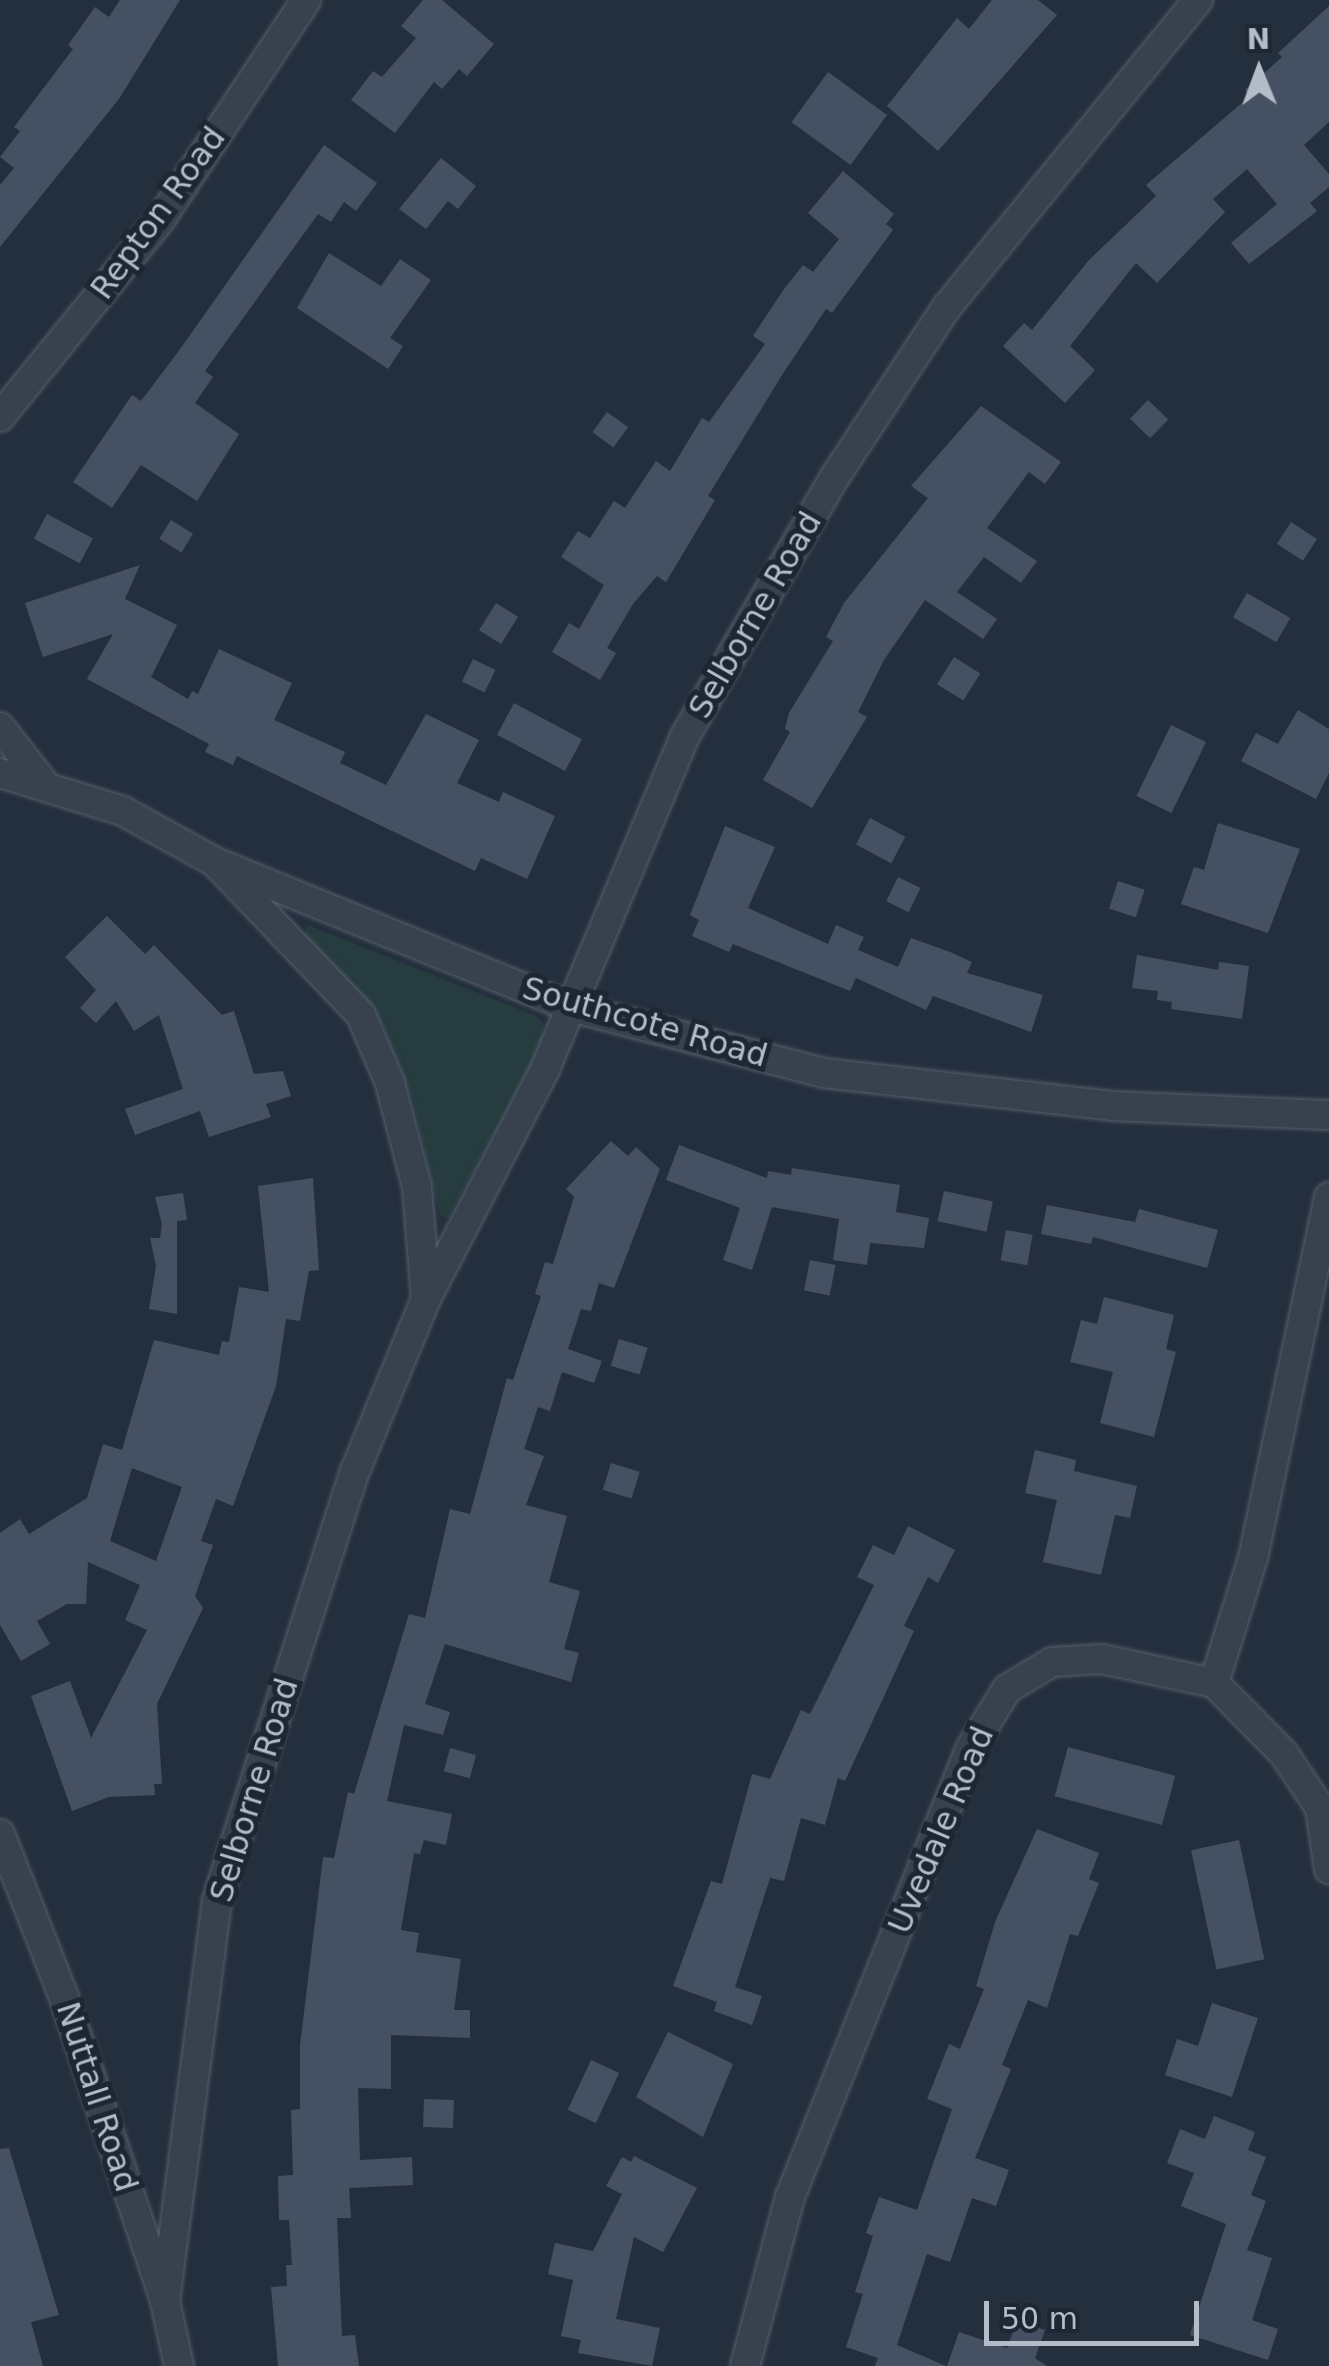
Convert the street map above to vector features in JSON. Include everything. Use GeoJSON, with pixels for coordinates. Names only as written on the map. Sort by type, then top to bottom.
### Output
{"type":"FeatureCollection","features":[{"type":"Feature","properties":{"kind":"street","name":"Repton Road"},"geometry":{"type":"LineString","coordinates":[[0,417],[160,220],[306,0]]}},
{"type":"Feature","properties":{"kind":"street","name":"Selborne Road"},"geometry":{"type":"LineString","coordinates":[[165,2301],[217,1900],[355,1471],[426,1298],[545,1069],[566,1006],[684,738],[834,478],[946,308],[1198,0]]}},
{"type":"Feature","properties":{"kind":"street"},"geometry":{"type":"LineString","coordinates":[[0,726],[42,782]]}},
{"type":"Feature","properties":{"kind":"street","name":"Southcote Road"},"geometry":{"type":"LineString","coordinates":[[0,773],[42,782],[123,812],[215,862],[566,1006],[824,1072],[1112,1106],[1329,1115]]}},
{"type":"Feature","properties":{"kind":"street","name":"Selborne Road"},"geometry":{"type":"LineString","coordinates":[[215,862],[360,1015],[390,1084],[417,1187],[426,1298]]}},
{"type":"Feature","properties":{"kind":"street"},"geometry":{"type":"LineString","coordinates":[[1329,1197],[1253,1558],[1214,1684],[1284,1754],[1320,1808],[1329,1868]]}},
{"type":"Feature","properties":{"kind":"street","name":"Uvedale Road"},"geometry":{"type":"LineString","coordinates":[[745,2366],[790,2198],[970,1748],[1007,1690],[1052,1662],[1102,1659],[1214,1684]]}},
{"type":"Feature","properties":{"kind":"street","name":"Nuttall Road"},"geometry":{"type":"LineString","coordinates":[[0,1834],[64,1997],[165,2301],[179,2366]]}},
{"type":"Feature","properties":{"kind":"green space"},"geometry":{"type":"Polygon","coordinates":[[[308,925],[536,1016],[544,1025],[542,1046],[448,1219],[440,1215],[412,1099],[383,1024],[304,934],[308,925]]]}},
{"type":"Feature","properties":{"kind":"building"},"geometry":{"type":"Polygon","coordinates":[[[120,0],[180,0],[119,99],[0,247],[0,185],[14,168],[0,157],[20,131],[14,127],[73,49],[68,45],[95,7],[109,17],[120,0]]]}},
{"type":"Feature","properties":{"kind":"building"},"geometry":{"type":"Polygon","coordinates":[[[423,0],[442,0],[494,44],[467,76],[459,69],[442,89],[434,82],[395,133],[351,100],[373,71],[382,77],[416,38],[401,26],[423,0]]]}},
{"type":"Feature","properties":{"kind":"building"},"geometry":{"type":"Polygon","coordinates":[[[992,0],[1038,0],[1057,15],[938,151],[887,106],[957,18],[969,29],[992,0]]]}},
{"type":"Feature","properties":{"kind":"building"},"geometry":{"type":"Polygon","coordinates":[[[1329,6],[1329,122],[1304,145],[1329,174],[1329,187],[1310,203],[1317,211],[1249,264],[1231,243],[1277,204],[1247,169],[1213,199],[1225,212],[1157,283],[1136,263],[1070,346],[1095,370],[1065,403],[1003,346],[1024,323],[1032,330],[1089,260],[1156,196],[1146,185],[1250,96],[1245,90],[1329,6]]]}},
{"type":"Feature","properties":{"kind":"building"},"geometry":{"type":"Polygon","coordinates":[[[828,72],[887,115],[851,165],[792,122],[828,72]]]}},
{"type":"Feature","properties":{"kind":"building"},"geometry":{"type":"Polygon","coordinates":[[[324,145],[377,183],[356,211],[344,202],[331,222],[318,214],[205,371],[213,377],[195,403],[239,434],[197,501],[141,465],[112,508],[73,482],[132,395],[141,401],[178,352],[324,145]]]}},
{"type":"Feature","properties":{"kind":"building"},"geometry":{"type":"Polygon","coordinates":[[[441,158],[476,186],[458,209],[448,201],[426,229],[399,209],[441,158]]]}},
{"type":"Feature","properties":{"kind":"building"},"geometry":{"type":"Polygon","coordinates":[[[843,171],[894,214],[886,224],[893,230],[832,313],[826,309],[782,375],[708,496],[715,500],[666,582],[657,576],[633,604],[607,648],[616,653],[600,680],[552,652],[569,623],[579,629],[604,585],[561,557],[578,531],[590,538],[614,501],[625,508],[656,461],[670,471],[702,418],[709,422],[765,344],[753,336],[784,289],[803,265],[813,272],[839,239],[808,213],[843,171]]]}},
{"type":"Feature","properties":{"kind":"building"},"geometry":{"type":"Polygon","coordinates":[[[329,253],[381,286],[400,259],[431,280],[390,338],[403,346],[388,369],[297,308],[329,253]]]}},
{"type":"Feature","properties":{"kind":"building"},"geometry":{"type":"Polygon","coordinates":[[[1148,400],[1168,419],[1150,438],[1130,419],[1148,400]]]}},
{"type":"Feature","properties":{"kind":"building"},"geometry":{"type":"Polygon","coordinates":[[[981,406],[1061,462],[1045,484],[1029,472],[987,528],[1037,561],[1021,583],[984,557],[957,592],[997,619],[983,639],[925,600],[884,660],[858,712],[867,717],[812,808],[763,780],[790,732],[785,729],[789,713],[833,641],[826,637],[844,603],[928,498],[911,486],[981,406]]]}},
{"type":"Feature","properties":{"kind":"building"},"geometry":{"type":"Polygon","coordinates":[[[607,412],[628,427],[613,448],[592,432],[607,412]]]}},
{"type":"Feature","properties":{"kind":"building"},"geometry":{"type":"Polygon","coordinates":[[[47,514],[93,538],[80,563],[34,539],[47,514]]]}},
{"type":"Feature","properties":{"kind":"building"},"geometry":{"type":"Polygon","coordinates":[[[171,520],[193,534],[181,552],[159,539],[171,520]]]}},
{"type":"Feature","properties":{"kind":"building"},"geometry":{"type":"Polygon","coordinates":[[[1291,522],[1317,539],[1303,561],[1277,544],[1291,522]]]}},
{"type":"Feature","properties":{"kind":"building"},"geometry":{"type":"Polygon","coordinates":[[[140,565],[125,599],[177,625],[151,677],[188,699],[192,691],[198,694],[219,649],[292,683],[274,720],[345,752],[340,763],[386,785],[426,714],[479,740],[457,783],[499,802],[503,792],[555,816],[527,879],[481,858],[475,871],[237,756],[233,765],[205,752],[209,744],[87,679],[113,634],[43,657],[25,603],[140,565]]]}},
{"type":"Feature","properties":{"kind":"building"},"geometry":{"type":"Polygon","coordinates":[[[1247,593],[1290,618],[1276,642],[1233,617],[1247,593]]]}},
{"type":"Feature","properties":{"kind":"building"},"geometry":{"type":"Polygon","coordinates":[[[496,603],[518,617],[501,644],[479,630],[496,603]]]}},
{"type":"Feature","properties":{"kind":"building"},"geometry":{"type":"Polygon","coordinates":[[[954,657],[980,673],[963,701],[937,684],[954,657]]]}},
{"type":"Feature","properties":{"kind":"building"},"geometry":{"type":"Polygon","coordinates":[[[473,659],[495,670],[485,692],[462,681],[473,659]]]}},
{"type":"Feature","properties":{"kind":"building"},"geometry":{"type":"Polygon","coordinates":[[[514,703],[582,739],[565,771],[497,735],[514,703]]]}},
{"type":"Feature","properties":{"kind":"building"},"geometry":{"type":"Polygon","coordinates":[[[1298,710],[1329,729],[1329,773],[1316,799],[1241,761],[1256,733],[1278,744],[1298,710]]]}},
{"type":"Feature","properties":{"kind":"building"},"geometry":{"type":"Polygon","coordinates":[[[1171,725],[1206,742],[1171,813],[1136,796],[1171,725]]]}},
{"type":"Feature","properties":{"kind":"building"},"geometry":{"type":"Polygon","coordinates":[[[870,818],[905,837],[891,863],[856,844],[870,818]]]}},
{"type":"Feature","properties":{"kind":"building"},"geometry":{"type":"Polygon","coordinates":[[[1218,823],[1300,849],[1268,933],[1181,904],[1194,867],[1204,870],[1218,823]]]}},
{"type":"Feature","properties":{"kind":"building"},"geometry":{"type":"Polygon","coordinates":[[[725,826],[775,847],[748,908],[828,944],[836,925],[864,937],[858,950],[898,967],[911,938],[950,952],[972,962],[967,973],[1043,995],[1031,1032],[933,996],[926,1010],[856,978],[850,991],[733,944],[729,952],[692,936],[699,920],[690,915],[725,826]]]}},
{"type":"Feature","properties":{"kind":"building"},"geometry":{"type":"Polygon","coordinates":[[[898,877],[920,888],[909,912],[886,901],[898,877]]]}},
{"type":"Feature","properties":{"kind":"building"},"geometry":{"type":"Polygon","coordinates":[[[1118,881],[1145,890],[1136,917],[1109,909],[1118,881]]]}},
{"type":"Feature","properties":{"kind":"building"},"geometry":{"type":"Polygon","coordinates":[[[107,916],[145,954],[154,945],[222,1015],[234,1011],[254,1074],[283,1071],[291,1096],[266,1104],[271,1117],[209,1137],[200,1111],[135,1135],[125,1109],[183,1089],[159,1015],[134,1031],[116,1001],[96,1023],[80,1008],[96,990],[65,957],[107,916]]]}},
{"type":"Feature","properties":{"kind":"building"},"geometry":{"type":"Polygon","coordinates":[[[1137,955],[1218,970],[1219,962],[1249,966],[1242,1019],[1171,1009],[1172,1002],[1157,1000],[1158,991],[1132,988],[1137,955]]]}},
{"type":"Feature","properties":{"kind":"building"},"geometry":{"type":"Polygon","coordinates":[[[611,1141],[628,1156],[636,1147],[660,1169],[614,1288],[599,1283],[591,1311],[581,1309],[568,1349],[602,1361],[594,1383],[562,1372],[550,1411],[538,1407],[524,1449],[544,1456],[526,1505],[567,1516],[549,1582],[580,1591],[564,1649],[579,1653],[571,1682],[445,1644],[425,1704],[450,1712],[443,1735],[404,1725],[387,1801],[452,1814],[446,1845],[424,1840],[420,1854],[414,1853],[401,1930],[419,1933],[416,1952],[461,1959],[454,2010],[470,2010],[470,2038],[391,2035],[391,2089],[358,2088],[360,2160],[412,2157],[413,2185],[349,2188],[351,2218],[337,2218],[342,2336],[355,2335],[359,2366],[278,2366],[271,2287],[287,2286],[286,2265],[292,2265],[289,2220],[279,2220],[278,2176],[293,2175],[291,2110],[300,2109],[300,2045],[323,1857],[334,1858],[348,1792],[354,1794],[409,1614],[425,1618],[450,1509],[470,1514],[507,1378],[513,1380],[541,1296],[535,1294],[545,1262],[553,1264],[574,1197],[566,1189],[611,1141]]]}},
{"type":"Feature","properties":{"kind":"building"},"geometry":{"type":"Polygon","coordinates":[[[679,1145],[767,1178],[768,1171],[791,1175],[792,1168],[900,1185],[896,1212],[929,1218],[924,1248],[870,1243],[867,1265],[833,1260],[839,1219],[772,1207],[752,1270],[723,1260],[740,1208],[666,1180],[679,1145]]]}},
{"type":"Feature","properties":{"kind":"building"},"geometry":{"type":"Polygon","coordinates":[[[313,1178],[319,1270],[309,1271],[300,1321],[286,1319],[276,1386],[233,1506],[216,1499],[201,1541],[213,1545],[195,1596],[203,1608],[157,1704],[162,1784],[154,1784],[155,1795],[109,1797],[72,1811],[31,1696],[70,1681],[91,1738],[147,1630],[125,1620],[140,1585],[88,1562],[86,1604],[67,1604],[37,1621],[50,1644],[21,1661],[0,1625],[0,1533],[20,1519],[29,1534],[87,1498],[103,1444],[122,1450],[154,1340],[219,1355],[222,1341],[229,1342],[239,1287],[269,1292],[258,1186],[313,1178]],[[132,1468],[110,1541],[156,1561],[182,1487],[132,1468]]]}},
{"type":"Feature","properties":{"kind":"building"},"geometry":{"type":"Polygon","coordinates":[[[944,1191],[993,1201],[986,1232],[938,1221],[944,1191]]]}},
{"type":"Feature","properties":{"kind":"building"},"geometry":{"type":"Polygon","coordinates":[[[183,1193],[187,1220],[177,1221],[177,1314],[149,1309],[156,1266],[150,1238],[160,1238],[162,1224],[155,1197],[183,1193]]]}},
{"type":"Feature","properties":{"kind":"building"},"geometry":{"type":"Polygon","coordinates":[[[1047,1205],[1135,1222],[1139,1209],[1218,1230],[1207,1268],[1093,1237],[1091,1244],[1041,1234],[1047,1205]]]}},
{"type":"Feature","properties":{"kind":"building"},"geometry":{"type":"Polygon","coordinates":[[[1006,1230],[1033,1235],[1027,1265],[1001,1261],[1006,1230]]]}},
{"type":"Feature","properties":{"kind":"building"},"geometry":{"type":"Polygon","coordinates":[[[810,1260],[836,1265],[830,1295],[804,1290],[810,1260]]]}},
{"type":"Feature","properties":{"kind":"building"},"geometry":{"type":"Polygon","coordinates":[[[1104,1297],[1174,1315],[1166,1349],[1176,1352],[1154,1437],[1100,1423],[1113,1372],[1070,1362],[1081,1320],[1097,1324],[1104,1297]]]}},
{"type":"Feature","properties":{"kind":"building"},"geometry":{"type":"Polygon","coordinates":[[[619,1339],[648,1348],[640,1375],[611,1366],[619,1339]]]}},
{"type":"Feature","properties":{"kind":"building"},"geometry":{"type":"Polygon","coordinates":[[[1035,1450],[1076,1460],[1074,1471],[1137,1486],[1130,1518],[1115,1515],[1101,1575],[1043,1562],[1057,1500],[1025,1493],[1035,1450]]]}},
{"type":"Feature","properties":{"kind":"building"},"geometry":{"type":"Polygon","coordinates":[[[611,1463],[640,1472],[632,1499],[603,1490],[611,1463]]]}},
{"type":"Feature","properties":{"kind":"building"},"geometry":{"type":"Polygon","coordinates":[[[908,1526],[955,1550],[938,1583],[928,1577],[904,1626],[914,1631],[845,1781],[838,1778],[825,1825],[801,1818],[784,1881],[770,1878],[735,1987],[762,1996],[752,2025],[714,2011],[717,2002],[673,1986],[711,1881],[722,1884],[752,1774],[770,1779],[801,1710],[810,1714],[874,1585],[857,1577],[873,1545],[894,1555],[908,1526]]]}},
{"type":"Feature","properties":{"kind":"building"},"geometry":{"type":"Polygon","coordinates":[[[1068,1747],[1175,1776],[1162,1825],[1055,1796],[1068,1747]]]}},
{"type":"Feature","properties":{"kind":"building"},"geometry":{"type":"Polygon","coordinates":[[[450,1748],[476,1755],[470,1778],[444,1771],[450,1748]]]}},
{"type":"Feature","properties":{"kind":"building"},"geometry":{"type":"Polygon","coordinates":[[[1037,1829],[1099,1853],[1089,1879],[1099,1883],[1078,1936],[1070,1934],[1047,2008],[1028,2000],[1002,2065],[1011,2069],[975,2158],[1009,2170],[996,2206],[972,2198],[950,2262],[927,2254],[897,2345],[946,2366],[875,2366],[878,2358],[846,2347],[863,2294],[855,2292],[873,2236],[866,2233],[879,2197],[917,2210],[952,2109],[927,2099],[949,2044],[960,2049],[984,1989],[976,1986],[995,1922],[1037,1829]]]}},
{"type":"Feature","properties":{"kind":"building"},"geometry":{"type":"Polygon","coordinates":[[[1239,1840],[1264,1959],[1216,1970],[1191,1850],[1239,1840]]]}},
{"type":"Feature","properties":{"kind":"building"},"geometry":{"type":"Polygon","coordinates":[[[1212,2003],[1258,2018],[1232,2097],[1165,2075],[1177,2039],[1198,2046],[1212,2003]]]}},
{"type":"Feature","properties":{"kind":"building"},"geometry":{"type":"Polygon","coordinates":[[[668,2032],[733,2064],[703,2137],[636,2097],[668,2032]]]}},
{"type":"Feature","properties":{"kind":"building"},"geometry":{"type":"Polygon","coordinates":[[[591,2060],[619,2073],[596,2123],[568,2110],[591,2060]]]}},
{"type":"Feature","properties":{"kind":"building"},"geometry":{"type":"Polygon","coordinates":[[[424,2099],[454,2100],[453,2128],[423,2127],[424,2099]]]}},
{"type":"Feature","properties":{"kind":"building"},"geometry":{"type":"Polygon","coordinates":[[[1214,2116],[1255,2132],[1248,2150],[1266,2157],[1251,2195],[1266,2201],[1247,2250],[1272,2258],[1252,2320],[1278,2329],[1268,2360],[1190,2335],[1226,2224],[1181,2206],[1194,2173],[1167,2163],[1180,2129],[1205,2139],[1214,2116]]]}},
{"type":"Feature","properties":{"kind":"building"},"geometry":{"type":"Polygon","coordinates":[[[9,2148],[59,2315],[31,2322],[43,2366],[0,2366],[0,2149],[9,2148]]]}},
{"type":"Feature","properties":{"kind":"building"},"geometry":{"type":"Polygon","coordinates":[[[634,2156],[697,2188],[663,2252],[634,2237],[616,2319],[660,2328],[652,2366],[578,2353],[581,2340],[561,2336],[573,2280],[548,2274],[555,2243],[593,2251],[622,2194],[606,2186],[622,2157],[631,2162],[634,2156]]]}},
{"type":"Feature","properties":{"kind":"building"},"geometry":{"type":"Polygon","coordinates":[[[1017,2321],[1045,2330],[1035,2358],[1047,2366],[947,2366],[959,2332],[1007,2348],[1017,2321]]]}}]}
